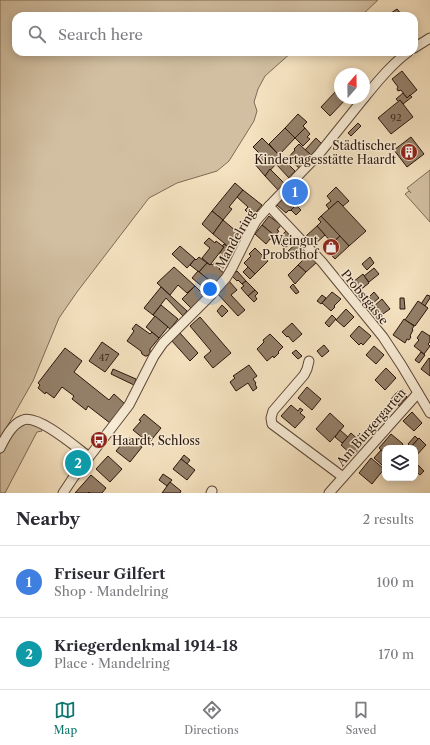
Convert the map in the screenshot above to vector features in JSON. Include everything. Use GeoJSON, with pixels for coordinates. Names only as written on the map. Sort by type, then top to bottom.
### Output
{"type":"FeatureCollection","features":[{"type":"Feature","properties":{"kind":"street"},"geometry":{"type":"LineString","coordinates":[[418,46],[430,38]]}},
{"type":"Feature","properties":{"kind":"street","name":"Mandelring"},"geometry":{"type":"LineString","coordinates":[[370,91],[403,56]]}},
{"type":"Feature","properties":{"kind":"street","name":"Mandelring"},"geometry":{"type":"LineString","coordinates":[[63,493],[129,405],[154,356],[163,344],[226,278],[256,222],[269,206],[319,154],[359,104]]}},
{"type":"Feature","properties":{"kind":"street","name":"Probstgasse"},"geometry":{"type":"LineString","coordinates":[[269,206],[301,239],[342,286],[392,351],[430,412]]}},
{"type":"Feature","properties":{"kind":"street","name":"Am Bürgergarten"},"geometry":{"type":"LineString","coordinates":[[309,361],[304,375],[273,411],[271,418],[272,424],[343,477]]}},
{"type":"Feature","properties":{"kind":"street","name":"Am Bürgergarten"},"geometry":{"type":"LineString","coordinates":[[329,493],[418,393]]}},
{"type":"Feature","properties":{"kind":"street"},"geometry":{"type":"LineString","coordinates":[[0,448],[7,435],[16,425],[23,420],[30,419],[40,422],[48,427],[89,457]]}},
{"type":"Feature","properties":{"kind":"shaded area"},"geometry":{"type":"Polygon","coordinates":[[[0,0],[378,0],[365,12],[12,12],[12,56],[288,56],[265,76],[258,89],[254,102],[257,111],[254,121],[229,161],[217,171],[177,183],[149,198],[77,292],[59,318],[33,381],[0,439],[0,0]]]}},
{"type":"Feature","properties":{"kind":"shaded area"},"geometry":{"type":"Polygon","coordinates":[[[430,170],[430,222],[405,194],[409,191],[411,193],[407,188],[430,170]]]}},
{"type":"Feature","properties":{"kind":"shaded area"},"geometry":{"type":"Polygon","coordinates":[[[27,422],[40,426],[42,431],[37,432],[5,493],[0,493],[0,454],[8,438],[19,427],[27,422]]]}},
{"type":"Feature","properties":{"kind":"building"},"geometry":{"type":"Polygon","coordinates":[[[397,9],[400,12],[392,12],[397,9]]]}},
{"type":"Feature","properties":{"kind":"building"},"geometry":{"type":"Polygon","coordinates":[[[402,71],[417,90],[407,98],[401,90],[398,91],[398,87],[392,79],[402,71]]]}},
{"type":"Feature","properties":{"kind":"building"},"geometry":{"type":"Polygon","coordinates":[[[334,93],[334,104],[341,104],[330,116],[321,107],[334,93]]]}},
{"type":"Feature","properties":{"kind":"building"},"geometry":{"type":"Polygon","coordinates":[[[403,93],[407,98],[410,95],[412,97],[403,104],[400,100],[399,102],[396,99],[403,93]]]}},
{"type":"Feature","properties":{"kind":"building"},"geometry":{"type":"Polygon","coordinates":[[[400,100],[413,117],[391,134],[378,118],[400,100]]]}},
{"type":"Feature","properties":{"kind":"building"},"geometry":{"type":"Polygon","coordinates":[[[298,114],[307,122],[303,126],[305,128],[295,138],[285,128],[298,114]]]}},
{"type":"Feature","properties":{"kind":"building"},"geometry":{"type":"Polygon","coordinates":[[[358,123],[361,126],[351,136],[348,133],[358,123]]]}},
{"type":"Feature","properties":{"kind":"building"},"geometry":{"type":"Polygon","coordinates":[[[285,128],[295,138],[279,155],[269,144],[285,128]]]}},
{"type":"Feature","properties":{"kind":"building"},"geometry":{"type":"Polygon","coordinates":[[[305,128],[310,134],[307,137],[310,139],[303,146],[295,138],[305,128]]]}},
{"type":"Feature","properties":{"kind":"building","name":"Städtischer Kindertagesstätte Haardt"},"geometry":{"type":"Polygon","coordinates":[[[411,137],[424,154],[407,167],[394,150],[411,137]]]}},
{"type":"Feature","properties":{"kind":"building"},"geometry":{"type":"Polygon","coordinates":[[[262,138],[295,171],[289,178],[276,164],[265,176],[254,163],[262,156],[253,147],[262,138]]]}},
{"type":"Feature","properties":{"kind":"building"},"geometry":{"type":"Polygon","coordinates":[[[316,138],[322,144],[311,155],[305,150],[316,138]]]}},
{"type":"Feature","properties":{"kind":"building"},"geometry":{"type":"Polygon","coordinates":[[[299,144],[311,155],[299,168],[288,158],[299,144]]]}},
{"type":"Feature","properties":{"kind":"building"},"geometry":{"type":"Polygon","coordinates":[[[270,169],[285,184],[279,191],[265,176],[270,169]]]}},
{"type":"Feature","properties":{"kind":"building"},"geometry":{"type":"Polygon","coordinates":[[[235,183],[243,190],[229,207],[232,209],[223,220],[212,211],[235,183]]]}},
{"type":"Feature","properties":{"kind":"building"},"geometry":{"type":"Polygon","coordinates":[[[300,184],[310,193],[297,206],[287,196],[300,184]]]}},
{"type":"Feature","properties":{"kind":"building"},"geometry":{"type":"Polygon","coordinates":[[[336,187],[349,201],[343,206],[338,201],[329,209],[326,205],[331,201],[327,196],[336,187]]]}},
{"type":"Feature","properties":{"kind":"building"},"geometry":{"type":"Polygon","coordinates":[[[243,190],[262,205],[252,217],[245,210],[248,207],[237,197],[243,190]]]}},
{"type":"Feature","properties":{"kind":"building"},"geometry":{"type":"Polygon","coordinates":[[[286,195],[296,205],[286,213],[277,205],[286,195]]]}},
{"type":"Feature","properties":{"kind":"building"},"geometry":{"type":"Polygon","coordinates":[[[338,201],[366,231],[349,246],[321,216],[338,201]]]}},
{"type":"Feature","properties":{"kind":"building"},"geometry":{"type":"Polygon","coordinates":[[[296,205],[301,210],[296,215],[291,210],[296,205]]]}},
{"type":"Feature","properties":{"kind":"building"},"geometry":{"type":"Polygon","coordinates":[[[212,211],[223,220],[213,234],[202,224],[212,211]]]}},
{"type":"Feature","properties":{"kind":"building"},"geometry":{"type":"Polygon","coordinates":[[[269,216],[281,225],[275,236],[262,225],[269,216]]]}},
{"type":"Feature","properties":{"kind":"building"},"geometry":{"type":"Polygon","coordinates":[[[321,216],[340,236],[332,243],[317,226],[321,222],[318,219],[321,216]]]}},
{"type":"Feature","properties":{"kind":"building"},"geometry":{"type":"Polygon","coordinates":[[[223,220],[243,237],[236,253],[213,234],[223,220]]]}},
{"type":"Feature","properties":{"kind":"building"},"geometry":{"type":"Polygon","coordinates":[[[262,225],[275,236],[266,244],[255,234],[262,225]]]}},
{"type":"Feature","properties":{"kind":"building"},"geometry":{"type":"Polygon","coordinates":[[[317,226],[325,235],[315,244],[306,236],[317,226]]]}},
{"type":"Feature","properties":{"kind":"building"},"geometry":{"type":"Polygon","coordinates":[[[286,231],[294,240],[285,248],[277,240],[286,231]]]}},
{"type":"Feature","properties":{"kind":"building"},"geometry":{"type":"Polygon","coordinates":[[[340,236],[349,246],[335,259],[326,249],[340,236]]]}},
{"type":"Feature","properties":{"kind":"building"},"geometry":{"type":"Polygon","coordinates":[[[209,238],[215,243],[216,241],[224,247],[210,265],[202,258],[210,248],[204,243],[209,238]]]}},
{"type":"Feature","properties":{"kind":"building"},"geometry":{"type":"Polygon","coordinates":[[[297,243],[305,251],[297,259],[288,251],[297,243]]]}},
{"type":"Feature","properties":{"kind":"building"},"geometry":{"type":"Polygon","coordinates":[[[224,244],[233,251],[226,260],[219,254],[224,247],[222,246],[224,244]]]}},
{"type":"Feature","properties":{"kind":"building"},"geometry":{"type":"Polygon","coordinates":[[[180,246],[195,259],[187,268],[172,254],[180,246]]]}},
{"type":"Feature","properties":{"kind":"building"},"geometry":{"type":"Polygon","coordinates":[[[255,248],[268,261],[255,274],[244,263],[251,256],[249,254],[255,248]]]}},
{"type":"Feature","properties":{"kind":"building"},"geometry":{"type":"Polygon","coordinates":[[[309,254],[317,262],[306,272],[298,265],[309,254]]]}},
{"type":"Feature","properties":{"kind":"building"},"geometry":{"type":"Polygon","coordinates":[[[199,257],[207,263],[199,272],[190,265],[199,257]]]}},
{"type":"Feature","properties":{"kind":"building"},"geometry":{"type":"Polygon","coordinates":[[[370,257],[374,263],[367,270],[362,264],[370,257]]]}},
{"type":"Feature","properties":{"kind":"building"},"geometry":{"type":"Polygon","coordinates":[[[215,262],[222,266],[219,269],[224,273],[215,285],[199,272],[207,263],[213,265],[215,262]]]}},
{"type":"Feature","properties":{"kind":"building"},"geometry":{"type":"Polygon","coordinates":[[[298,265],[306,272],[295,284],[288,275],[298,265]]]}},
{"type":"Feature","properties":{"kind":"building"},"geometry":{"type":"Polygon","coordinates":[[[174,267],[195,286],[187,293],[178,285],[170,295],[157,283],[174,267]]]}},
{"type":"Feature","properties":{"kind":"building"},"geometry":{"type":"Polygon","coordinates":[[[248,267],[255,274],[250,279],[243,272],[248,267]]]}},
{"type":"Feature","properties":{"kind":"building"},"geometry":{"type":"Polygon","coordinates":[[[374,268],[379,274],[369,282],[364,276],[374,268]]]}},
{"type":"Feature","properties":{"kind":"building"},"geometry":{"type":"Polygon","coordinates":[[[198,271],[215,285],[209,292],[192,278],[198,271]]]}},
{"type":"Feature","properties":{"kind":"building"},"geometry":{"type":"Polygon","coordinates":[[[237,271],[246,281],[242,284],[232,276],[237,271]]]}},
{"type":"Feature","properties":{"kind":"building"},"geometry":{"type":"Polygon","coordinates":[[[363,274],[369,283],[359,291],[353,282],[363,274]]]}},
{"type":"Feature","properties":{"kind":"building"},"geometry":{"type":"Polygon","coordinates":[[[229,281],[237,290],[231,295],[245,310],[238,316],[216,292],[229,281]]]}},
{"type":"Feature","properties":{"kind":"building"},"geometry":{"type":"Polygon","coordinates":[[[246,281],[255,290],[248,296],[241,288],[244,286],[242,284],[246,281]]]}},
{"type":"Feature","properties":{"kind":"building"},"geometry":{"type":"Polygon","coordinates":[[[293,284],[299,292],[296,294],[290,287],[293,284]]]}},
{"type":"Feature","properties":{"kind":"building"},"geometry":{"type":"Polygon","coordinates":[[[195,286],[205,296],[192,309],[182,299],[195,286]]]}},
{"type":"Feature","properties":{"kind":"building"},"geometry":{"type":"Polygon","coordinates":[[[161,287],[187,311],[183,316],[166,298],[153,315],[144,308],[161,287]]]}},
{"type":"Feature","properties":{"kind":"building"},"geometry":{"type":"Polygon","coordinates":[[[255,290],[258,293],[255,296],[257,299],[254,302],[248,296],[255,290]]]}},
{"type":"Feature","properties":{"kind":"building"},"geometry":{"type":"Polygon","coordinates":[[[332,292],[341,299],[331,311],[322,303],[332,292]]]}},
{"type":"Feature","properties":{"kind":"building"},"geometry":{"type":"Polygon","coordinates":[[[374,292],[379,298],[373,303],[369,297],[374,292]]]}},
{"type":"Feature","properties":{"kind":"building"},"geometry":{"type":"Polygon","coordinates":[[[322,295],[326,298],[321,304],[317,301],[322,295]]]}},
{"type":"Feature","properties":{"kind":"building"},"geometry":{"type":"Polygon","coordinates":[[[427,295],[430,296],[430,298],[425,306],[421,304],[427,295]]]}},
{"type":"Feature","properties":{"kind":"building"},"geometry":{"type":"Polygon","coordinates":[[[400,298],[404,298],[405,309],[400,309],[400,298]]]}},
{"type":"Feature","properties":{"kind":"building"},"geometry":{"type":"Polygon","coordinates":[[[382,299],[390,309],[380,316],[373,307],[382,299]]]}},
{"type":"Feature","properties":{"kind":"building"},"geometry":{"type":"Polygon","coordinates":[[[418,301],[428,308],[415,326],[405,320],[418,301]]]}},
{"type":"Feature","properties":{"kind":"building"},"geometry":{"type":"Polygon","coordinates":[[[161,305],[178,319],[170,329],[153,315],[161,305]]]}},
{"type":"Feature","properties":{"kind":"building"},"geometry":{"type":"Polygon","coordinates":[[[222,305],[228,311],[222,317],[217,311],[222,305]]]}},
{"type":"Feature","properties":{"kind":"building"},"geometry":{"type":"Polygon","coordinates":[[[346,309],[354,317],[344,327],[336,320],[346,309]]]}},
{"type":"Feature","properties":{"kind":"building"},"geometry":{"type":"Polygon","coordinates":[[[332,315],[336,319],[329,327],[325,323],[332,315]]]}},
{"type":"Feature","properties":{"kind":"building"},"geometry":{"type":"Polygon","coordinates":[[[155,316],[168,327],[159,338],[146,327],[155,316]]]}},
{"type":"Feature","properties":{"kind":"building"},"geometry":{"type":"Polygon","coordinates":[[[200,317],[231,353],[213,368],[204,357],[211,351],[190,326],[200,317]]]}},
{"type":"Feature","properties":{"kind":"building"},"geometry":{"type":"Polygon","coordinates":[[[404,319],[414,326],[410,336],[411,337],[409,340],[407,339],[405,343],[393,335],[404,319]]]}},
{"type":"Feature","properties":{"kind":"building"},"geometry":{"type":"Polygon","coordinates":[[[292,323],[302,334],[293,342],[282,332],[292,323]]]}},
{"type":"Feature","properties":{"kind":"building"},"geometry":{"type":"Polygon","coordinates":[[[136,324],[150,334],[152,332],[159,338],[150,349],[150,353],[147,356],[142,354],[141,351],[127,341],[134,331],[132,329],[136,324]]]}},
{"type":"Feature","properties":{"kind":"building"},"geometry":{"type":"Polygon","coordinates":[[[359,326],[371,336],[363,345],[361,343],[359,345],[350,336],[359,326]]]}},
{"type":"Feature","properties":{"kind":"building"},"geometry":{"type":"Polygon","coordinates":[[[422,331],[430,336],[430,342],[428,344],[430,346],[424,354],[414,346],[419,340],[417,338],[422,331]]]}},
{"type":"Feature","properties":{"kind":"building"},"geometry":{"type":"Polygon","coordinates":[[[180,333],[198,353],[190,361],[171,340],[180,333]]]}},
{"type":"Feature","properties":{"kind":"building"},"geometry":{"type":"Polygon","coordinates":[[[270,334],[283,347],[274,358],[273,356],[267,361],[257,349],[264,342],[263,340],[270,334]]]}},
{"type":"Feature","properties":{"kind":"building"},"geometry":{"type":"Polygon","coordinates":[[[102,342],[119,354],[105,372],[89,361],[102,342]]]}},
{"type":"Feature","properties":{"kind":"building"},"geometry":{"type":"Polygon","coordinates":[[[324,345],[329,351],[322,357],[317,351],[324,345]]]}},
{"type":"Feature","properties":{"kind":"building"},"geometry":{"type":"Polygon","coordinates":[[[374,346],[384,355],[376,364],[366,355],[374,346]]]}},
{"type":"Feature","properties":{"kind":"building"},"geometry":{"type":"Polygon","coordinates":[[[65,348],[82,361],[74,372],[109,400],[114,394],[125,404],[110,423],[88,406],[86,410],[72,399],[74,396],[62,387],[54,398],[46,392],[45,394],[38,388],[40,385],[38,383],[65,348]]]}},
{"type":"Feature","properties":{"kind":"building"},"geometry":{"type":"Polygon","coordinates":[[[296,350],[302,356],[298,359],[292,353],[296,350]]]}},
{"type":"Feature","properties":{"kind":"building"},"geometry":{"type":"Polygon","coordinates":[[[421,352],[425,355],[419,363],[415,360],[421,352]]]}},
{"type":"Feature","properties":{"kind":"building"},"geometry":{"type":"Polygon","coordinates":[[[429,358],[430,359],[430,376],[421,369],[429,358]]]}},
{"type":"Feature","properties":{"kind":"building"},"geometry":{"type":"Polygon","coordinates":[[[249,365],[257,376],[253,379],[257,388],[253,391],[248,383],[236,391],[230,382],[235,378],[233,376],[249,365]]]}},
{"type":"Feature","properties":{"kind":"building"},"geometry":{"type":"Polygon","coordinates":[[[386,368],[396,378],[385,390],[375,380],[386,368]]]}},
{"type":"Feature","properties":{"kind":"building"},"geometry":{"type":"Polygon","coordinates":[[[113,369],[136,379],[134,385],[111,374],[113,369]]]}},
{"type":"Feature","properties":{"kind":"building"},"geometry":{"type":"Polygon","coordinates":[[[307,387],[321,399],[312,410],[298,398],[307,387]]]}},
{"type":"Feature","properties":{"kind":"building"},"geometry":{"type":"Polygon","coordinates":[[[402,389],[404,391],[403,393],[407,397],[399,406],[391,399],[399,390],[400,391],[402,389]]]}},
{"type":"Feature","properties":{"kind":"building"},"geometry":{"type":"Polygon","coordinates":[[[291,405],[298,411],[300,408],[303,410],[300,413],[305,417],[295,428],[281,416],[291,405]]]}},
{"type":"Feature","properties":{"kind":"building"},"geometry":{"type":"Polygon","coordinates":[[[412,412],[422,423],[414,431],[403,421],[412,412]]]}},
{"type":"Feature","properties":{"kind":"building"},"geometry":{"type":"Polygon","coordinates":[[[330,413],[344,426],[330,442],[316,429],[330,413]]]}},
{"type":"Feature","properties":{"kind":"building"},"geometry":{"type":"Polygon","coordinates":[[[144,414],[161,428],[149,443],[133,430],[141,421],[139,420],[144,414]]]}},
{"type":"Feature","properties":{"kind":"building"},"geometry":{"type":"Polygon","coordinates":[[[340,430],[348,437],[342,443],[335,437],[340,430]]]}},
{"type":"Feature","properties":{"kind":"building"},"geometry":{"type":"Polygon","coordinates":[[[351,433],[363,444],[353,456],[341,445],[351,433]]]}},
{"type":"Feature","properties":{"kind":"building"},"geometry":{"type":"Polygon","coordinates":[[[391,434],[403,444],[382,445],[382,450],[379,448],[391,434]]]}},
{"type":"Feature","properties":{"kind":"building"},"geometry":{"type":"Polygon","coordinates":[[[415,436],[418,439],[413,445],[408,444],[415,436]]]}},
{"type":"Feature","properties":{"kind":"building"},"geometry":{"type":"Polygon","coordinates":[[[130,437],[142,447],[130,462],[116,451],[130,437]]]}},
{"type":"Feature","properties":{"kind":"building"},"geometry":{"type":"Polygon","coordinates":[[[419,438],[426,445],[418,454],[418,445],[413,445],[419,438]]]}},
{"type":"Feature","properties":{"kind":"building"},"geometry":{"type":"Polygon","coordinates":[[[381,450],[382,451],[382,465],[374,458],[381,450]]]}},
{"type":"Feature","properties":{"kind":"building"},"geometry":{"type":"Polygon","coordinates":[[[184,455],[190,460],[187,464],[181,459],[184,455]]]}},
{"type":"Feature","properties":{"kind":"building"},"geometry":{"type":"Polygon","coordinates":[[[108,456],[122,469],[110,482],[96,469],[108,456]]]}},
{"type":"Feature","properties":{"kind":"building"},"geometry":{"type":"Polygon","coordinates":[[[371,458],[382,467],[382,472],[372,484],[359,473],[371,458]]]}},
{"type":"Feature","properties":{"kind":"building"},"geometry":{"type":"Polygon","coordinates":[[[181,459],[195,470],[187,480],[173,469],[181,459]]]}},
{"type":"Feature","properties":{"kind":"building"},"geometry":{"type":"Polygon","coordinates":[[[418,465],[424,471],[420,475],[418,473],[418,465]]]}},
{"type":"Feature","properties":{"kind":"building"},"geometry":{"type":"Polygon","coordinates":[[[163,474],[172,480],[167,486],[159,480],[163,474]]]}},
{"type":"Feature","properties":{"kind":"building"},"geometry":{"type":"Polygon","coordinates":[[[91,475],[106,488],[102,493],[75,493],[91,475]]]}},
{"type":"Feature","properties":{"kind":"building"},"geometry":{"type":"Polygon","coordinates":[[[170,482],[181,491],[180,493],[162,493],[170,482]]]}},
{"type":"Feature","properties":{"kind":"place","name":"Städtischer Kindertagesstätte Haardt"},"geometry":{"type":"Point","coordinates":[409,152]}},
{"type":"Feature","properties":{"kind":"place","name":"Friseur Gilfert"},"geometry":{"type":"Point","coordinates":[295,192]}},
{"type":"Feature","properties":{"kind":"place","name":"Weingut Probsthof"},"geometry":{"type":"Point","coordinates":[331,247]}},
{"type":"Feature","properties":{"kind":"place","name":"Haardt, Schloss"},"geometry":{"type":"Point","coordinates":[99,440]}},
{"type":"Feature","properties":{"kind":"place","name":"Kriegerdenkmal 1914-18"},"geometry":{"type":"Point","coordinates":[78,463]}}]}
